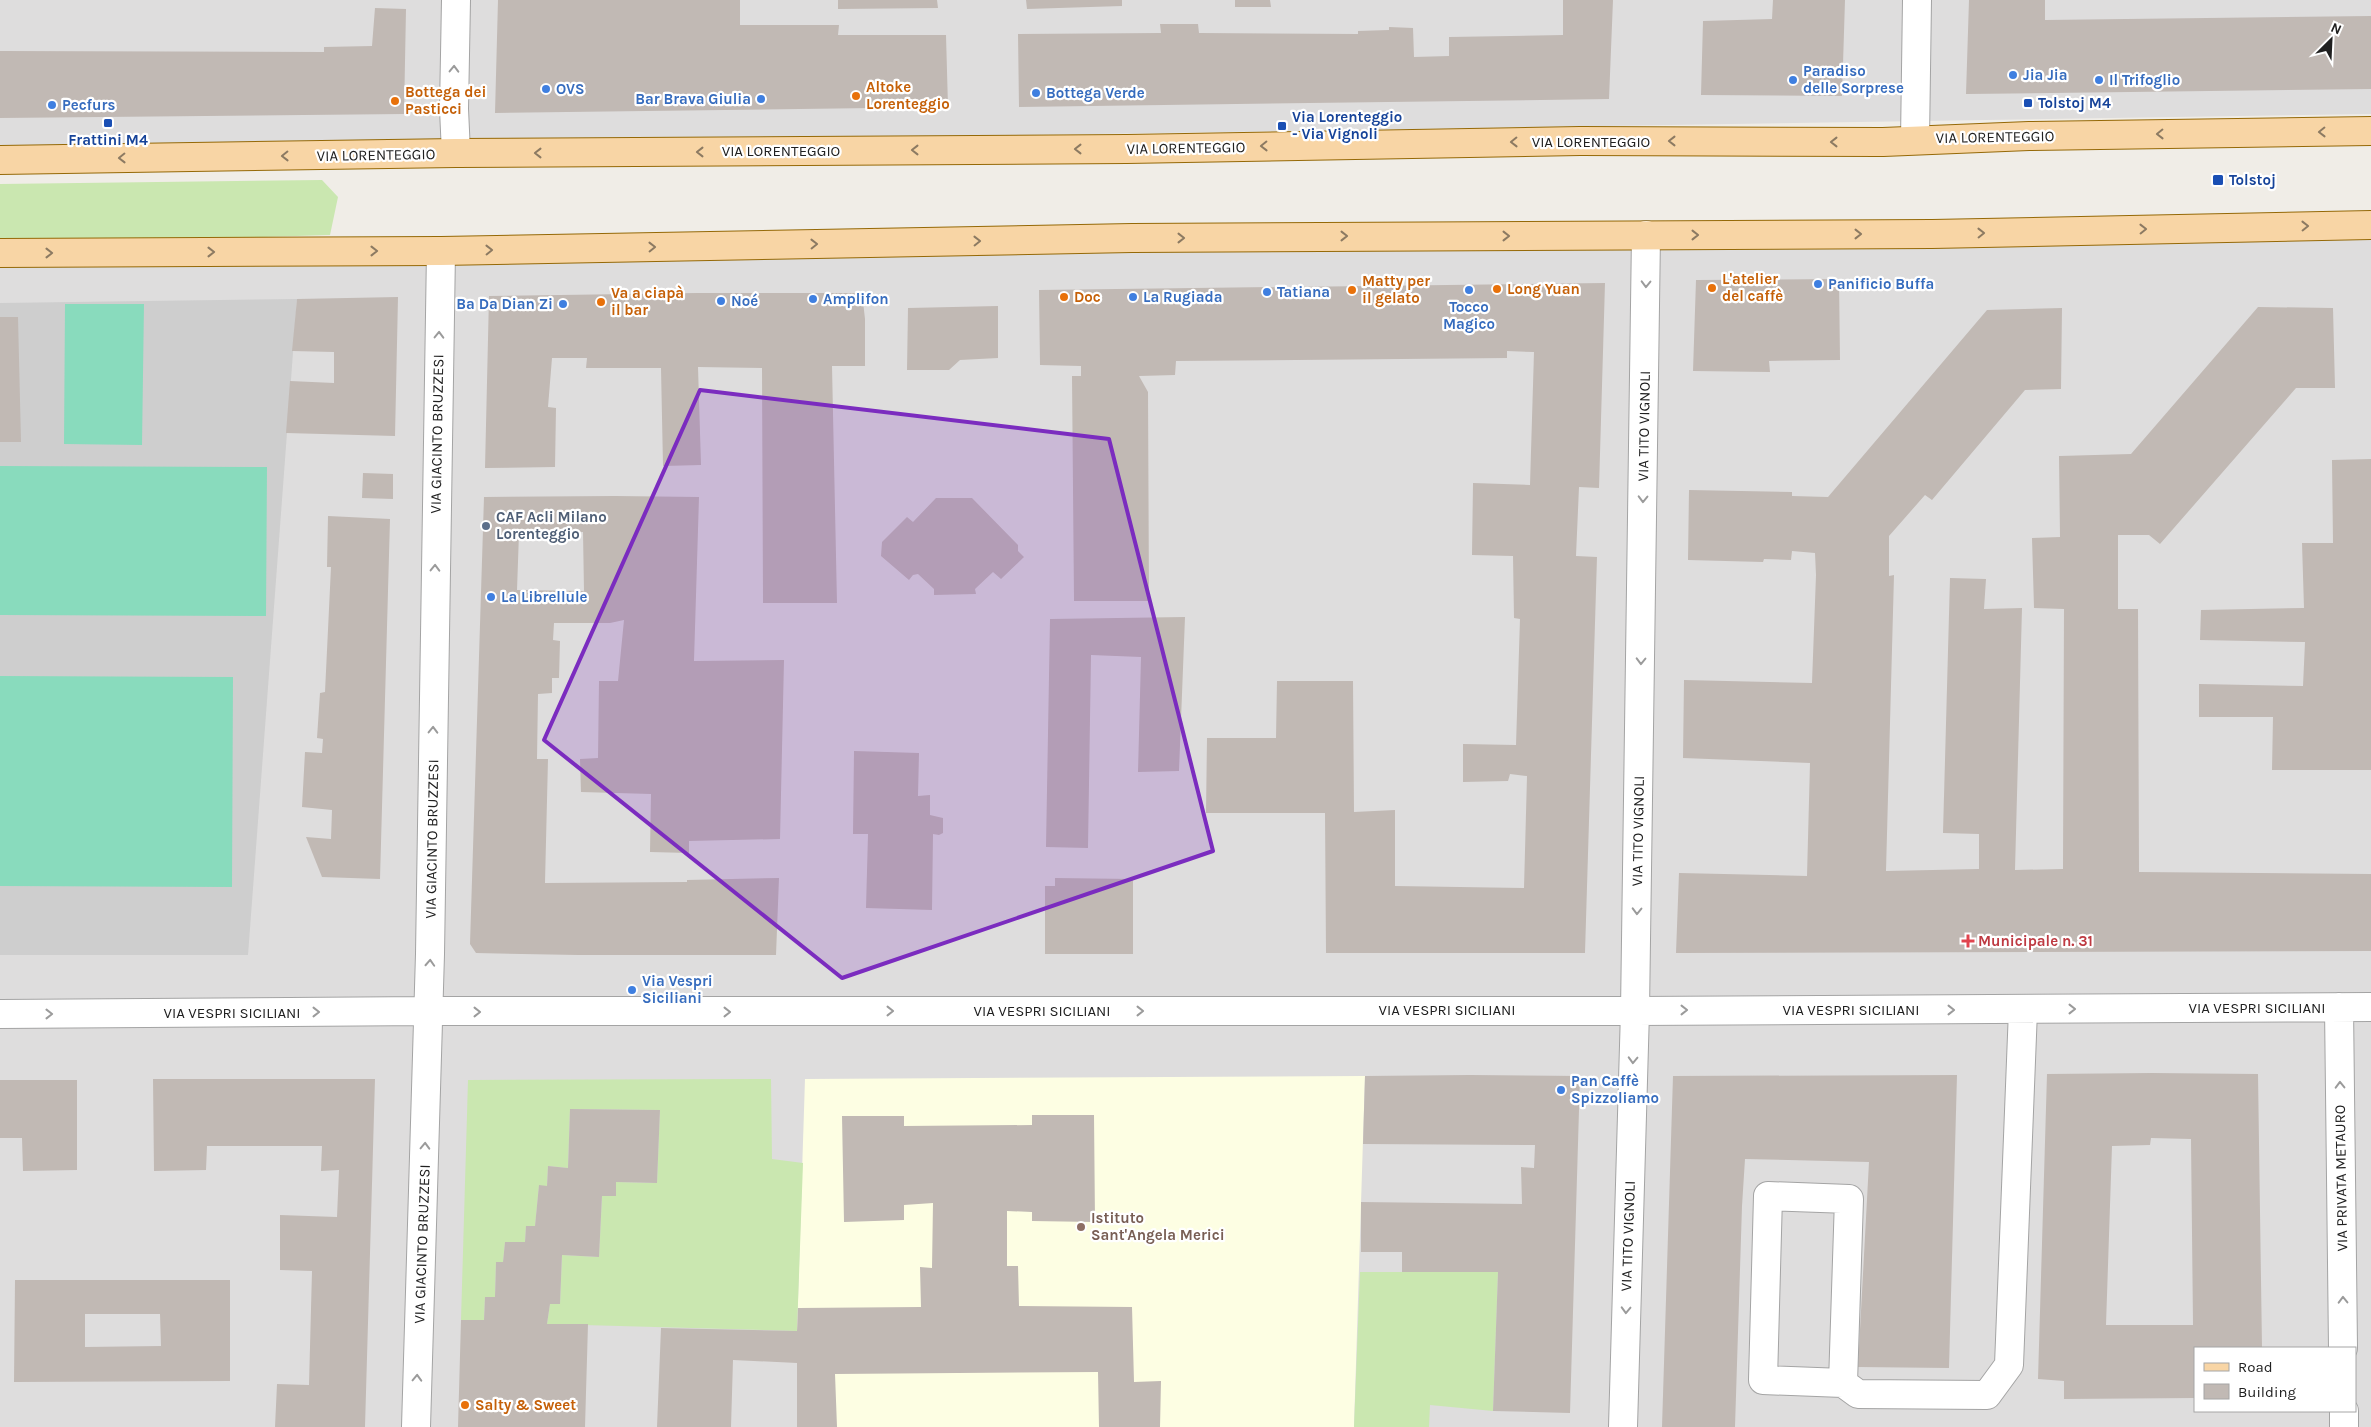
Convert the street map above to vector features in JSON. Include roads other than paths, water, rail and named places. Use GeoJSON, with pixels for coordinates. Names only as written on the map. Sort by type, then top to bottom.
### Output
{"type":"FeatureCollection","features":[{"type":"Feature","properties":{"kind":"main road","name":"VIA LORENTEGGIO"},"geometry":{"type":"LineString","coordinates":[[0,160],[456,153],[1126,149],[1580,141],[1883,142],[2028,136],[2371,132]]}},
{"type":"Feature","properties":{"kind":"main road"},"geometry":{"type":"LineString","coordinates":[[0,253],[441,251],[1132,238],[1932,234],[2371,225]]}},
{"type":"Feature","properties":{"kind":"street"},"geometry":{"type":"LineString","coordinates":[[456,0],[454,109],[456,153]]}},
{"type":"Feature","properties":{"kind":"street"},"geometry":{"type":"LineString","coordinates":[[1915,140],[1917,0]]}},
{"type":"Feature","properties":{"kind":"street","name":"VIA TITO VIGNOLI"},"geometry":{"type":"LineString","coordinates":[[1623,1427],[1635,1011],[1646,235]]}},
{"type":"Feature","properties":{"kind":"street","name":"VIA GIACINTO BRUZZESI"},"geometry":{"type":"LineString","coordinates":[[416,1427],[428,1011],[441,251]]}},
{"type":"Feature","properties":{"kind":"street","name":"VIA PRIVATA METAURO"},"geometry":{"type":"LineString","coordinates":[[2339,1007],[2343,1347]]}},
{"type":"Feature","properties":{"kind":"street","name":"VIA VESPRI SICILIANI"},"geometry":{"type":"LineString","coordinates":[[0,1014],[428,1011],[2023,1010],[2371,1007]]}},
{"type":"Feature","properties":{"kind":"street"},"geometry":{"type":"LineString","coordinates":[[1851,1388],[1848,1199],[1768,1196],[1762,1380],[1851,1388],[1987,1395],[2009,1365],[2023,1010]]}},
{"type":"Feature","properties":{"kind":"street"},"geometry":{"type":"LineString","coordinates":[[2344,1412],[2344,1427]]}},
{"type":"Feature","properties":{"kind":"place","name":"Jia Jia"},"geometry":{"type":"Point","coordinates":[2013,75]}},
{"type":"Feature","properties":{"kind":"place","name":"Paradiso delle Sorprese"},"geometry":{"type":"Point","coordinates":[1793,80]}},
{"type":"Feature","properties":{"kind":"place","name":"Il Trifoglio"},"geometry":{"type":"Point","coordinates":[2099,80]}},
{"type":"Feature","properties":{"kind":"place","name":"OVS"},"geometry":{"type":"Point","coordinates":[546,89]}},
{"type":"Feature","properties":{"kind":"place","name":"Bottega Verde"},"geometry":{"type":"Point","coordinates":[1036,93]}},
{"type":"Feature","properties":{"kind":"place","name":"Altoke Lorenteggio"},"geometry":{"type":"Point","coordinates":[856,96]}},
{"type":"Feature","properties":{"kind":"place","name":"Bar Brava Giulia"},"geometry":{"type":"Point","coordinates":[761,99]}},
{"type":"Feature","properties":{"kind":"place","name":"Bottega dei Pasticci"},"geometry":{"type":"Point","coordinates":[395,101]}},
{"type":"Feature","properties":{"kind":"place","name":"Tolstoj M4"},"geometry":{"type":"Point","coordinates":[2028,103]}},
{"type":"Feature","properties":{"kind":"place","name":"Pecfurs"},"geometry":{"type":"Point","coordinates":[52,105]}},
{"type":"Feature","properties":{"kind":"place","name":"Frattini M4"},"geometry":{"type":"Point","coordinates":[108,123]}},
{"type":"Feature","properties":{"kind":"place","name":"Via Lorenteggio - Via Vignoli"},"geometry":{"type":"Point","coordinates":[1282,126]}},
{"type":"Feature","properties":{"kind":"place","name":"Tolstoj"},"geometry":{"type":"Point","coordinates":[2218,180]}},
{"type":"Feature","properties":{"kind":"place","name":"Panificio Buffa"},"geometry":{"type":"Point","coordinates":[1818,284]}},
{"type":"Feature","properties":{"kind":"place","name":"L'atelier del caffè"},"geometry":{"type":"Point","coordinates":[1712,288]}},
{"type":"Feature","properties":{"kind":"place","name":"Long Yuan"},"geometry":{"type":"Point","coordinates":[1497,289]}},
{"type":"Feature","properties":{"kind":"place","name":"Matty per il gelato"},"geometry":{"type":"Point","coordinates":[1352,290]}},
{"type":"Feature","properties":{"kind":"place","name":"Tocco Magico"},"geometry":{"type":"Point","coordinates":[1469,290]}},
{"type":"Feature","properties":{"kind":"place","name":"Tatiana"},"geometry":{"type":"Point","coordinates":[1267,292]}},
{"type":"Feature","properties":{"kind":"place","name":"Doc"},"geometry":{"type":"Point","coordinates":[1064,297]}},
{"type":"Feature","properties":{"kind":"place","name":"La Rugiada"},"geometry":{"type":"Point","coordinates":[1133,297]}},
{"type":"Feature","properties":{"kind":"place","name":"Amplifon"},"geometry":{"type":"Point","coordinates":[813,299]}},
{"type":"Feature","properties":{"kind":"place","name":"Noé"},"geometry":{"type":"Point","coordinates":[721,301]}},
{"type":"Feature","properties":{"kind":"place","name":"Va a ciapà il bar"},"geometry":{"type":"Point","coordinates":[601,302]}},
{"type":"Feature","properties":{"kind":"place","name":"Ba Da Dian Zi"},"geometry":{"type":"Point","coordinates":[563,304]}},
{"type":"Feature","properties":{"kind":"place","name":"CAF Acli Milano Lorenteggio"},"geometry":{"type":"Point","coordinates":[486,526]}},
{"type":"Feature","properties":{"kind":"place","name":"La Librellule"},"geometry":{"type":"Point","coordinates":[491,597]}},
{"type":"Feature","properties":{"kind":"place","name":"Municipale n. 31"},"geometry":{"type":"Point","coordinates":[1968,941]}},
{"type":"Feature","properties":{"kind":"place","name":"Via Vespri Siciliani"},"geometry":{"type":"Point","coordinates":[632,990]}},
{"type":"Feature","properties":{"kind":"place","name":"Pan Caffè Spizzoliamo"},"geometry":{"type":"Point","coordinates":[1561,1090]}},
{"type":"Feature","properties":{"kind":"place","name":"Istituto Sant'Angela Merici"},"geometry":{"type":"Point","coordinates":[1081,1227]}},
{"type":"Feature","properties":{"kind":"place","name":"Salty & Sweet"},"geometry":{"type":"Point","coordinates":[465,1405]}}]}
